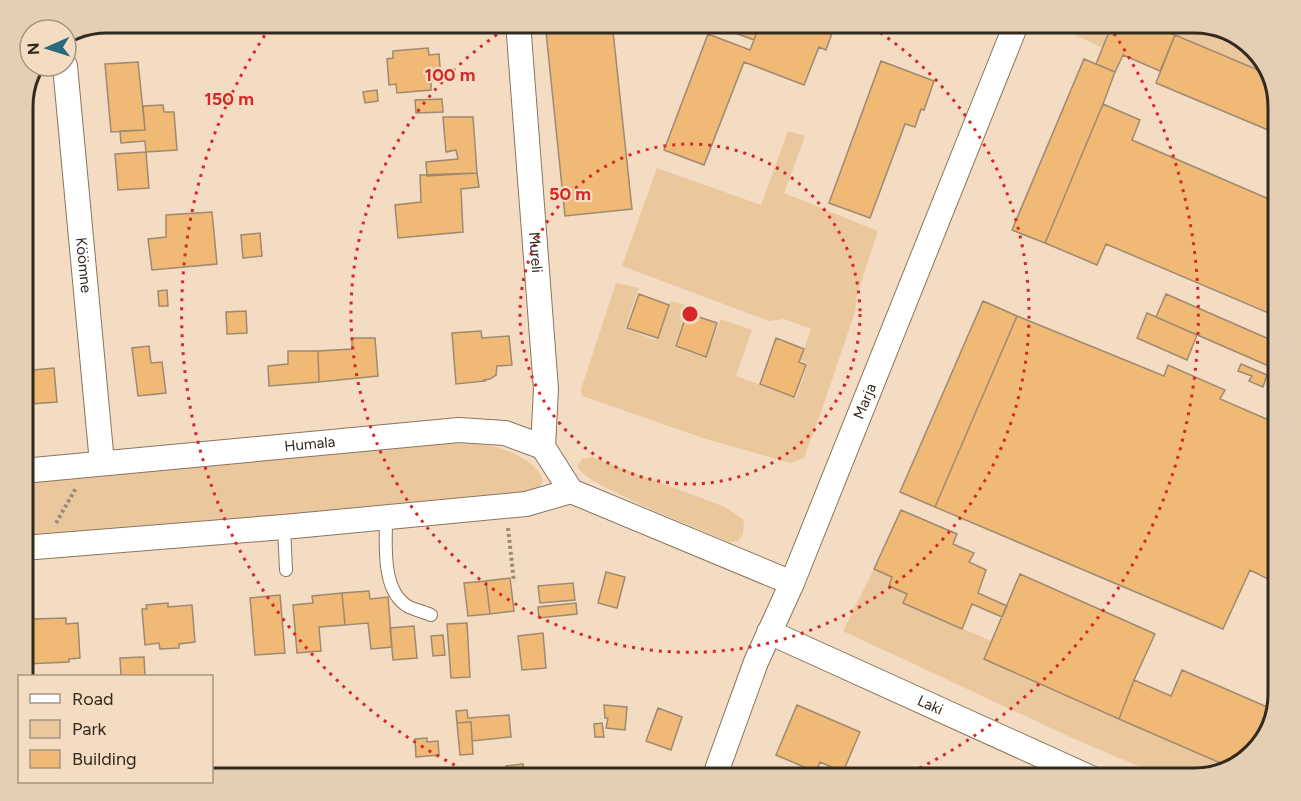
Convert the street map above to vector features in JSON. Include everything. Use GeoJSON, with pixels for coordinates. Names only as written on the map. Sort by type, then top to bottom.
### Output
{"type":"FeatureCollection","features":[{"type":"Feature","properties":{"kind":"street","name":"Mureli"},"geometry":{"type":"LineString","coordinates":[[519,33],[546,389],[543,447]]}},
{"type":"Feature","properties":{"kind":"street","name":"Marja"},"geometry":{"type":"LineString","coordinates":[[718,768],[756,662],[792,583],[1013,33]]}},
{"type":"Feature","properties":{"kind":"street","name":"Köömne"},"geometry":{"type":"LineString","coordinates":[[66,78],[96,464]]}},
{"type":"Feature","properties":{"kind":"street","name":"Humala"},"geometry":{"type":"LineString","coordinates":[[33,470],[459,430],[505,433],[543,447]]}},
{"type":"Feature","properties":{"kind":"street"},"geometry":{"type":"LineString","coordinates":[[543,447],[571,491],[792,583]]}},
{"type":"Feature","properties":{"kind":"street"},"geometry":{"type":"LineString","coordinates":[[33,547],[526,504],[571,491]]}},
{"type":"Feature","properties":{"kind":"street","name":"Laki"},"geometry":{"type":"LineString","coordinates":[[769,632],[1068,768]]}},
{"type":"Feature","properties":{"kind":"lane"},"geometry":{"type":"LineString","coordinates":[[386,518],[389,578],[395,594],[407,606],[431,615]]}},
{"type":"Feature","properties":{"kind":"lane"},"geometry":{"type":"LineString","coordinates":[[284,527],[286,570]]}},
{"type":"Feature","properties":{"kind":"path"},"geometry":{"type":"LineString","coordinates":[[50,546],[56,522],[65,505],[74,494],[80,479],[96,464]]}},
{"type":"Feature","properties":{"kind":"path"},"geometry":{"type":"LineString","coordinates":[[506,506],[514,582]]}},
{"type":"Feature","properties":{"kind":"green space"},"geometry":{"type":"Polygon","coordinates":[[[1071,33],[1109,33],[1103,48],[1071,33]]]}},
{"type":"Feature","properties":{"kind":"green space"},"geometry":{"type":"Polygon","coordinates":[[[1168,33],[1204,34],[1223,39],[1239,48],[1258,70],[1168,33]]]}},
{"type":"Feature","properties":{"kind":"green space"},"geometry":{"type":"Polygon","coordinates":[[[788,131],[805,136],[784,193],[878,231],[857,295],[855,312],[804,458],[790,463],[706,439],[582,396],[581,389],[616,283],[639,288],[625,328],[655,340],[671,301],[689,306],[674,347],[705,358],[721,319],[752,330],[736,376],[796,398],[808,364],[800,360],[811,329],[784,319],[769,321],[622,266],[657,168],[761,205],[788,131]]]}},
{"type":"Feature","properties":{"kind":"green space"},"geometry":{"type":"Polygon","coordinates":[[[439,443],[484,445],[508,451],[535,468],[542,478],[537,491],[33,540],[33,480],[439,443]]]}},
{"type":"Feature","properties":{"kind":"green space"},"geometry":{"type":"Polygon","coordinates":[[[592,457],[725,507],[744,520],[743,534],[738,541],[729,542],[605,487],[577,467],[582,459],[592,457]]]}},
{"type":"Feature","properties":{"kind":"green space"},"geometry":{"type":"Polygon","coordinates":[[[874,569],[892,577],[889,586],[907,594],[903,604],[992,641],[984,659],[1220,763],[1194,768],[1143,768],[1070,737],[843,631],[874,569]]]}},
{"type":"Feature","properties":{"kind":"building"},"geometry":{"type":"Polygon","coordinates":[[[546,33],[613,33],[632,209],[565,216],[546,33]]]}},
{"type":"Feature","properties":{"kind":"building"},"geometry":{"type":"Polygon","coordinates":[[[735,33],[757,33],[754,40],[735,33]]]}},
{"type":"Feature","properties":{"kind":"building"},"geometry":{"type":"Polygon","coordinates":[[[757,33],[832,33],[826,50],[819,47],[804,85],[744,62],[704,165],[664,150],[708,34],[750,50],[757,33]]]}},
{"type":"Feature","properties":{"kind":"building"},"geometry":{"type":"Polygon","coordinates":[[[1109,33],[1170,33],[1175,35],[1160,71],[1123,55],[1115,72],[1096,64],[1109,33]]]}},
{"type":"Feature","properties":{"kind":"building"},"geometry":{"type":"Polygon","coordinates":[[[1175,35],[1258,70],[1267,92],[1268,130],[1156,83],[1175,35]]]}},
{"type":"Feature","properties":{"kind":"building"},"geometry":{"type":"Polygon","coordinates":[[[428,48],[429,55],[439,54],[441,80],[431,81],[431,90],[397,93],[396,84],[389,85],[387,59],[393,58],[393,51],[428,48]]]}},
{"type":"Feature","properties":{"kind":"building"},"geometry":{"type":"Polygon","coordinates":[[[1084,59],[1115,72],[1045,243],[1012,230],[1084,59]]]}},
{"type":"Feature","properties":{"kind":"building"},"geometry":{"type":"Polygon","coordinates":[[[881,61],[934,81],[924,110],[921,109],[915,127],[905,124],[870,218],[829,203],[881,61]]]}},
{"type":"Feature","properties":{"kind":"building"},"geometry":{"type":"Polygon","coordinates":[[[138,62],[145,130],[111,132],[105,64],[138,62]]]}},
{"type":"Feature","properties":{"kind":"building"},"geometry":{"type":"Polygon","coordinates":[[[377,90],[378,101],[365,103],[363,92],[377,90]]]}},
{"type":"Feature","properties":{"kind":"building"},"geometry":{"type":"Polygon","coordinates":[[[442,99],[443,112],[416,113],[415,100],[442,99]]]}},
{"type":"Feature","properties":{"kind":"building"},"geometry":{"type":"Polygon","coordinates":[[[1103,104],[1140,120],[1132,140],[1268,199],[1268,313],[1106,244],[1097,265],[1045,243],[1103,104]]]}},
{"type":"Feature","properties":{"kind":"building"},"geometry":{"type":"Polygon","coordinates":[[[163,105],[164,112],[174,112],[177,150],[146,152],[145,141],[121,143],[120,131],[145,130],[143,106],[163,105]]]}},
{"type":"Feature","properties":{"kind":"building"},"geometry":{"type":"Polygon","coordinates":[[[443,117],[473,117],[477,173],[427,176],[426,162],[458,159],[456,150],[446,152],[443,117]]]}},
{"type":"Feature","properties":{"kind":"building"},"geometry":{"type":"Polygon","coordinates":[[[146,152],[149,188],[118,190],[115,154],[146,152]]]}},
{"type":"Feature","properties":{"kind":"building"},"geometry":{"type":"Polygon","coordinates":[[[477,173],[479,187],[461,189],[463,232],[398,238],[395,205],[421,202],[420,175],[477,173]]]}},
{"type":"Feature","properties":{"kind":"building"},"geometry":{"type":"Polygon","coordinates":[[[212,212],[217,264],[152,270],[148,239],[166,237],[166,215],[212,212]]]}},
{"type":"Feature","properties":{"kind":"building"},"geometry":{"type":"Polygon","coordinates":[[[260,233],[262,256],[243,258],[241,235],[260,233]]]}},
{"type":"Feature","properties":{"kind":"building"},"geometry":{"type":"Polygon","coordinates":[[[167,290],[168,306],[159,306],[158,291],[167,290]]]}},
{"type":"Feature","properties":{"kind":"building"},"geometry":{"type":"Polygon","coordinates":[[[639,294],[669,305],[658,338],[627,328],[639,294]]]}},
{"type":"Feature","properties":{"kind":"building"},"geometry":{"type":"Polygon","coordinates":[[[1166,294],[1268,339],[1268,366],[1156,317],[1166,294]]]}},
{"type":"Feature","properties":{"kind":"building"},"geometry":{"type":"Polygon","coordinates":[[[983,301],[1017,316],[935,507],[900,492],[983,301]]]}},
{"type":"Feature","properties":{"kind":"building"},"geometry":{"type":"Polygon","coordinates":[[[246,311],[247,333],[227,334],[226,312],[246,311]]]}},
{"type":"Feature","properties":{"kind":"building"},"geometry":{"type":"Polygon","coordinates":[[[687,313],[717,323],[706,357],[676,346],[687,313]]]}},
{"type":"Feature","properties":{"kind":"building"},"geometry":{"type":"Polygon","coordinates":[[[1147,313],[1197,335],[1187,360],[1137,338],[1147,313]]]}},
{"type":"Feature","properties":{"kind":"building"},"geometry":{"type":"Polygon","coordinates":[[[1017,316],[1164,376],[1168,365],[1225,390],[1220,399],[1268,420],[1268,579],[1250,570],[1223,629],[935,507],[1017,316]]]}},
{"type":"Feature","properties":{"kind":"building"},"geometry":{"type":"Polygon","coordinates":[[[481,331],[482,338],[509,336],[512,365],[497,366],[496,375],[485,381],[456,384],[452,333],[481,331]]]}},
{"type":"Feature","properties":{"kind":"building"},"geometry":{"type":"Polygon","coordinates":[[[352,338],[375,338],[378,376],[319,382],[318,351],[352,349],[352,338]]]}},
{"type":"Feature","properties":{"kind":"building"},"geometry":{"type":"Polygon","coordinates":[[[776,338],[804,349],[799,362],[806,365],[794,397],[760,384],[776,338]]]}},
{"type":"Feature","properties":{"kind":"building"},"geometry":{"type":"Polygon","coordinates":[[[149,346],[151,363],[162,362],[166,393],[138,396],[132,348],[149,346]]]}},
{"type":"Feature","properties":{"kind":"building"},"geometry":{"type":"Polygon","coordinates":[[[288,351],[318,351],[319,382],[269,386],[268,366],[288,364],[288,351]]]}},
{"type":"Feature","properties":{"kind":"building"},"geometry":{"type":"Polygon","coordinates":[[[1241,364],[1267,375],[1263,387],[1249,381],[1252,376],[1238,371],[1241,364]]]}},
{"type":"Feature","properties":{"kind":"building"},"geometry":{"type":"Polygon","coordinates":[[[54,368],[57,402],[33,404],[33,370],[54,368]]]}},
{"type":"Feature","properties":{"kind":"building"},"geometry":{"type":"Polygon","coordinates":[[[901,510],[957,534],[953,544],[974,553],[969,562],[986,570],[978,593],[1007,606],[1002,617],[972,604],[962,629],[903,603],[907,594],[889,586],[892,577],[874,569],[901,510]]]}},
{"type":"Feature","properties":{"kind":"building"},"geometry":{"type":"Polygon","coordinates":[[[606,572],[625,577],[617,608],[598,603],[606,572]]]}},
{"type":"Feature","properties":{"kind":"building"},"geometry":{"type":"Polygon","coordinates":[[[1020,574],[1155,634],[1119,719],[984,659],[1020,574]]]}},
{"type":"Feature","properties":{"kind":"building"},"geometry":{"type":"Polygon","coordinates":[[[510,578],[514,611],[490,614],[486,581],[510,578]]]}},
{"type":"Feature","properties":{"kind":"building"},"geometry":{"type":"Polygon","coordinates":[[[486,581],[490,614],[468,616],[464,583],[486,581]]]}},
{"type":"Feature","properties":{"kind":"building"},"geometry":{"type":"Polygon","coordinates":[[[573,583],[575,600],[540,603],[538,586],[573,583]]]}},
{"type":"Feature","properties":{"kind":"building"},"geometry":{"type":"Polygon","coordinates":[[[369,591],[370,599],[388,597],[392,647],[371,649],[368,623],[345,625],[342,593],[369,591]]]}},
{"type":"Feature","properties":{"kind":"building"},"geometry":{"type":"Polygon","coordinates":[[[342,593],[345,625],[319,627],[321,651],[297,653],[293,605],[313,603],[312,596],[342,593]]]}},
{"type":"Feature","properties":{"kind":"building"},"geometry":{"type":"Polygon","coordinates":[[[280,595],[285,653],[255,655],[250,598],[280,595]]]}},
{"type":"Feature","properties":{"kind":"building"},"geometry":{"type":"Polygon","coordinates":[[[168,603],[168,607],[192,605],[195,642],[179,644],[179,648],[160,649],[159,643],[145,645],[142,609],[147,609],[146,605],[168,603]]]}},
{"type":"Feature","properties":{"kind":"building"},"geometry":{"type":"Polygon","coordinates":[[[576,603],[577,614],[539,618],[538,607],[576,603]]]}},
{"type":"Feature","properties":{"kind":"building"},"geometry":{"type":"Polygon","coordinates":[[[66,618],[66,624],[78,623],[80,658],[69,659],[69,662],[33,664],[33,619],[66,618]]]}},
{"type":"Feature","properties":{"kind":"building"},"geometry":{"type":"Polygon","coordinates":[[[467,623],[470,677],[451,678],[447,624],[467,623]]]}},
{"type":"Feature","properties":{"kind":"building"},"geometry":{"type":"Polygon","coordinates":[[[414,626],[417,658],[393,660],[390,628],[414,626]]]}},
{"type":"Feature","properties":{"kind":"building"},"geometry":{"type":"Polygon","coordinates":[[[543,633],[546,668],[522,670],[518,636],[543,633]]]}},
{"type":"Feature","properties":{"kind":"building"},"geometry":{"type":"Polygon","coordinates":[[[443,635],[445,655],[433,656],[431,636],[443,635]]]}},
{"type":"Feature","properties":{"kind":"building"},"geometry":{"type":"Polygon","coordinates":[[[144,657],[145,675],[121,675],[120,658],[144,657]]]}},
{"type":"Feature","properties":{"kind":"building"},"geometry":{"type":"Polygon","coordinates":[[[1182,670],[1266,707],[1262,723],[1253,739],[1239,753],[1220,763],[1119,719],[1134,680],[1171,696],[1182,670]]]}},
{"type":"Feature","properties":{"kind":"building"},"geometry":{"type":"Polygon","coordinates":[[[604,705],[627,707],[625,730],[606,728],[608,718],[605,718],[604,705]]]}},
{"type":"Feature","properties":{"kind":"building"},"geometry":{"type":"Polygon","coordinates":[[[797,705],[860,732],[845,768],[834,768],[820,762],[818,768],[807,768],[776,755],[797,705]]]}},
{"type":"Feature","properties":{"kind":"building"},"geometry":{"type":"Polygon","coordinates":[[[658,708],[682,717],[671,750],[646,741],[658,708]]]}},
{"type":"Feature","properties":{"kind":"building"},"geometry":{"type":"Polygon","coordinates":[[[467,710],[468,718],[509,715],[511,737],[472,741],[471,722],[457,723],[456,711],[467,710]]]}},
{"type":"Feature","properties":{"kind":"building"},"geometry":{"type":"Polygon","coordinates":[[[471,722],[473,754],[460,755],[457,723],[471,722]]]}},
{"type":"Feature","properties":{"kind":"building"},"geometry":{"type":"Polygon","coordinates":[[[602,723],[604,737],[595,737],[594,724],[602,723]]]}},
{"type":"Feature","properties":{"kind":"building"},"geometry":{"type":"Polygon","coordinates":[[[427,738],[427,742],[438,741],[439,755],[416,757],[415,739],[427,738]]]}},
{"type":"Feature","properties":{"kind":"building"},"geometry":{"type":"Polygon","coordinates":[[[523,764],[524,768],[506,768],[506,766],[523,764]]]}}]}
